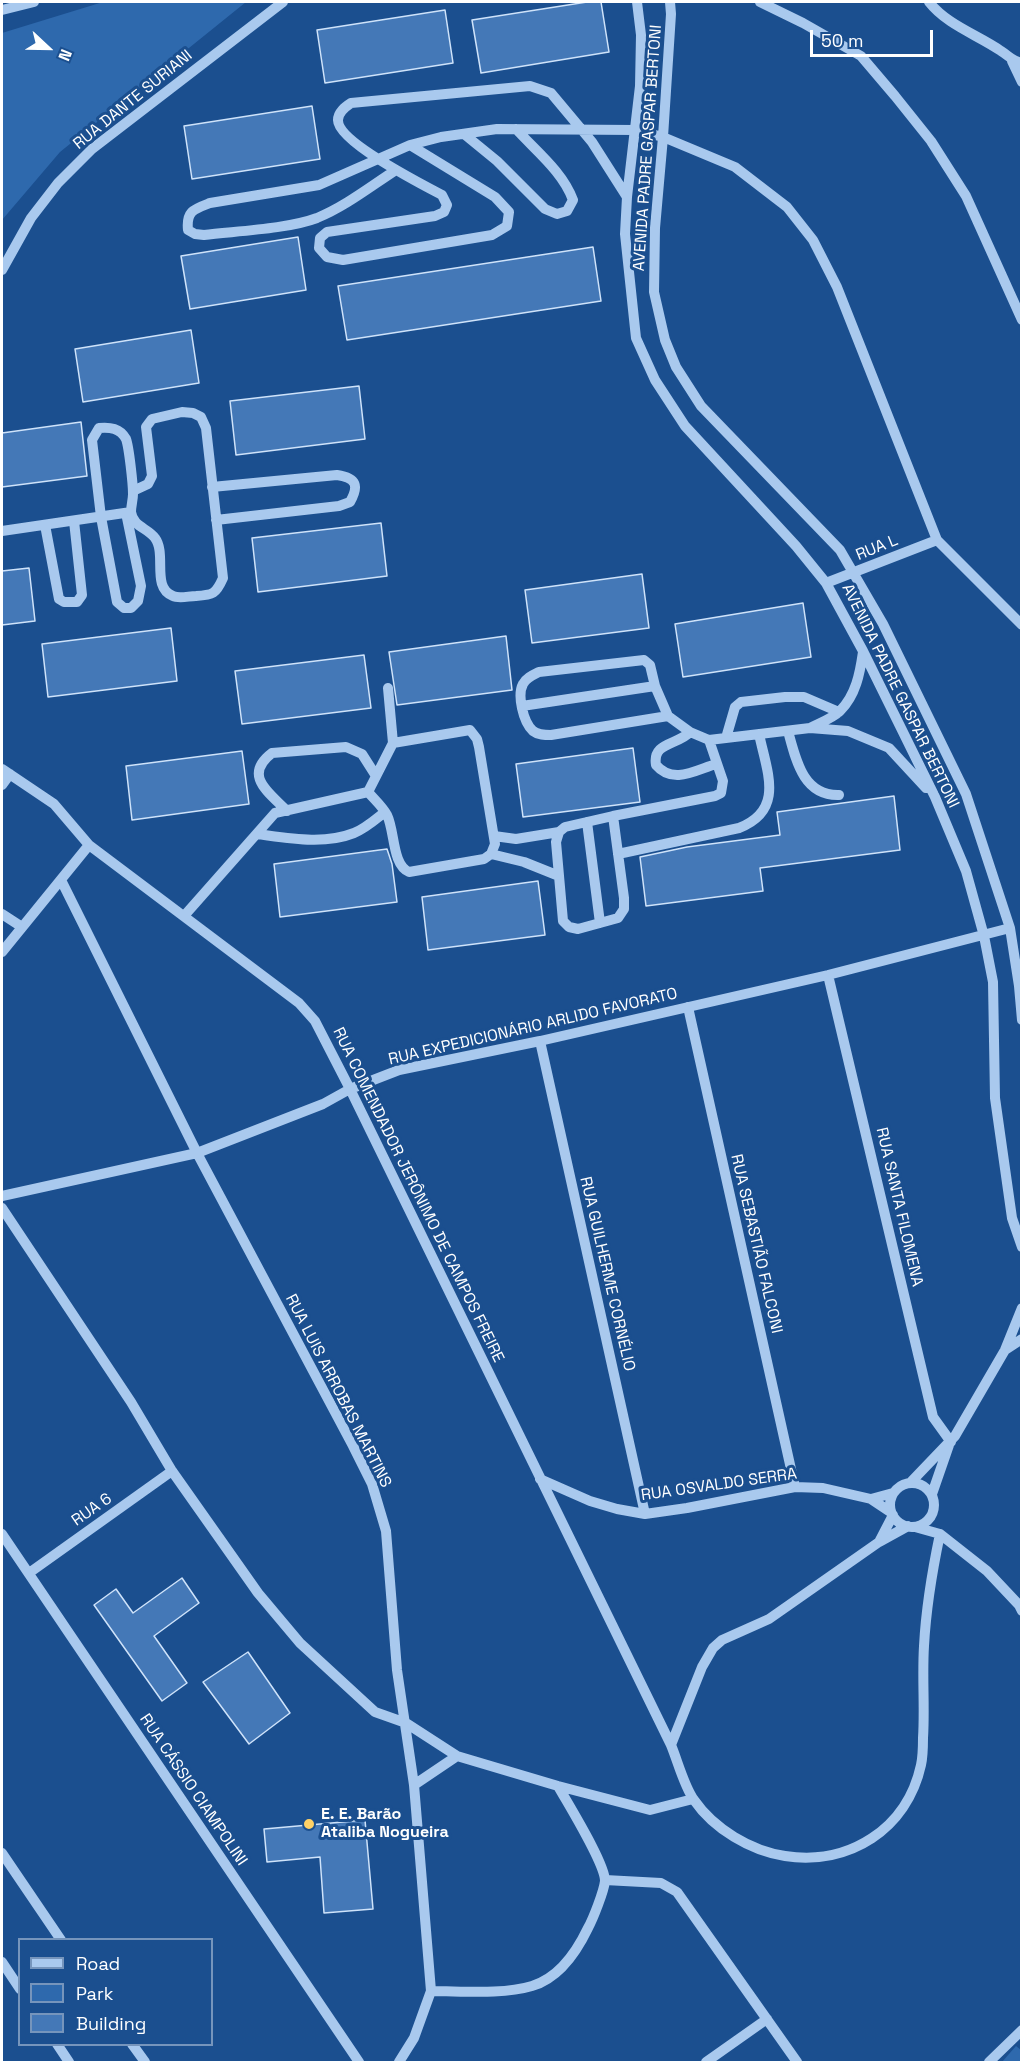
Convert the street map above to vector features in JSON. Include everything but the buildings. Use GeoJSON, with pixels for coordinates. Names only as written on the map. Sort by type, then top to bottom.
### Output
{"type":"FeatureCollection","features":[{"type":"Feature","properties":{"kind":"street"},"geometry":{"type":"LineString","coordinates":[[2,10],[34,2]]}},
{"type":"Feature","properties":{"kind":"street","name":"RUA DANTE SURIANI"},"geometry":{"type":"LineString","coordinates":[[2,270],[31,218],[58,183],[92,149],[283,2]]}},
{"type":"Feature","properties":{"kind":"street","name":"AVENIDA PADRE GASPAR BERTONI"},"geometry":{"type":"LineString","coordinates":[[637,2],[641,35],[640,76],[625,234],[636,338],[656,380],[685,426],[796,546],[826,583],[863,651],[935,797],[966,871],[984,936],[993,982],[995,1098],[1012,1218],[1022,1247]]}},
{"type":"Feature","properties":{"kind":"street","name":"AVENIDA PADRE GASPAR BERTONI"},"geometry":{"type":"LineString","coordinates":[[670,2],[663,137],[655,228],[654,292],[665,340],[676,367],[701,405],[840,550],[883,624],[966,794],[1010,928],[1022,1020]]}},
{"type":"Feature","properties":{"kind":"street"},"geometry":{"type":"LineString","coordinates":[[760,2],[861,56],[896,96],[931,141],[966,196],[1022,320]]}},
{"type":"Feature","properties":{"kind":"street"},"geometry":{"type":"LineString","coordinates":[[929,2],[962,28],[1017,62],[1022,82]]}},
{"type":"Feature","properties":{"kind":"street"},"geometry":{"type":"LineString","coordinates":[[410,145],[495,197],[509,212],[507,226],[492,236],[343,260],[327,257],[319,249],[320,238],[327,232],[435,216],[444,212],[447,205],[442,195],[378,160],[341,130],[338,121],[342,109],[351,103],[530,86],[551,93],[582,130],[627,197]]}},
{"type":"Feature","properties":{"kind":"street"},"geometry":{"type":"LineString","coordinates":[[464,134],[497,161],[545,209],[558,214],[567,211],[573,200],[569,190],[562,179],[516,129]]}},
{"type":"Feature","properties":{"kind":"street"},"geometry":{"type":"LineString","coordinates":[[396,170],[334,210],[300,223],[204,235],[188,230],[187,220],[193,209],[210,203],[319,185],[410,145],[464,134],[516,129],[635,130],[663,137],[735,167],[787,207],[813,240],[837,287],[937,540],[1022,625]]}},
{"type":"Feature","properties":{"kind":"street"},"geometry":{"type":"LineString","coordinates":[[129,513],[142,528],[155,537],[160,547],[162,584],[166,592],[174,597],[209,595],[218,591],[223,578],[206,428],[201,417],[193,413],[182,412],[153,419],[146,427],[152,476],[148,484],[133,491]]}},
{"type":"Feature","properties":{"kind":"street"},"geometry":{"type":"LineString","coordinates":[[111,427],[121,433],[126,440],[133,491],[129,513],[141,586],[138,601],[131,608],[124,608],[117,602],[101,517],[92,440],[99,428],[111,427]]}},
{"type":"Feature","properties":{"kind":"street"},"geometry":{"type":"LineString","coordinates":[[212,487],[337,475],[348,477],[354,482],[356,491],[350,502],[339,506],[216,520]]}},
{"type":"Feature","properties":{"kind":"street"},"geometry":{"type":"LineString","coordinates":[[2,531],[129,513]]}},
{"type":"Feature","properties":{"kind":"street"},"geometry":{"type":"LineString","coordinates":[[45,525],[59,599],[64,602],[77,602],[82,595],[74,521]]}},
{"type":"Feature","properties":{"kind":"street","name":"RUA L"},"geometry":{"type":"LineString","coordinates":[[826,583],[937,540]]}},
{"type":"Feature","properties":{"kind":"street"},"geometry":{"type":"LineString","coordinates":[[810,728],[839,712],[852,694],[860,674],[863,651]]}},
{"type":"Feature","properties":{"kind":"street"},"geometry":{"type":"LineString","coordinates":[[668,716],[541,735],[533,732],[528,724],[520,694],[523,684],[529,677],[539,672],[644,660],[650,664],[655,686],[668,716],[690,732],[709,740],[810,728],[848,731],[889,748],[935,797]]}},
{"type":"Feature","properties":{"kind":"street"},"geometry":{"type":"LineString","coordinates":[[522,706],[655,686]]}},
{"type":"Feature","properties":{"kind":"street"},"geometry":{"type":"LineString","coordinates":[[368,792],[393,743],[388,688]]}},
{"type":"Feature","properties":{"kind":"street"},"geometry":{"type":"LineString","coordinates":[[726,738],[735,707],[741,702],[804,697],[839,712]]}},
{"type":"Feature","properties":{"kind":"street"},"geometry":{"type":"LineString","coordinates":[[368,792],[386,812],[391,825],[398,863],[403,869],[409,872],[484,859],[491,854],[495,844],[479,747],[477,739],[470,730],[393,743]]}},
{"type":"Feature","properties":{"kind":"street"},"geometry":{"type":"LineString","coordinates":[[788,731],[796,760],[810,785],[818,793],[829,796],[839,795]]}},
{"type":"Feature","properties":{"kind":"street"},"geometry":{"type":"LineString","coordinates":[[690,732],[685,737],[658,748],[654,757],[656,765],[668,775],[678,776],[716,764]]}},
{"type":"Feature","properties":{"kind":"street"},"geometry":{"type":"LineString","coordinates":[[618,854],[753,823],[763,813],[770,784],[759,734]]}},
{"type":"Feature","properties":{"kind":"street"},"geometry":{"type":"LineString","coordinates":[[494,836],[516,838],[559,832],[566,827],[586,822],[715,796],[721,793],[723,781],[709,740]]}},
{"type":"Feature","properties":{"kind":"street"},"geometry":{"type":"LineString","coordinates":[[287,811],[260,782],[259,770],[263,760],[272,753],[346,747],[362,754],[376,776]]}},
{"type":"Feature","properties":{"kind":"street"},"geometry":{"type":"LineString","coordinates":[[2,785],[6,772]]}},
{"type":"Feature","properties":{"kind":"street","name":"RUA COMENDADOR JERÔNIMO DE CAMPOS FREIRE"},"geometry":{"type":"LineString","coordinates":[[6,772],[54,804],[89,845],[299,1003],[315,1021],[671,1745],[693,1799]]}},
{"type":"Feature","properties":{"kind":"street"},"geometry":{"type":"LineString","coordinates":[[184,916],[275,813],[368,792]]}},
{"type":"Feature","properties":{"kind":"street"},"geometry":{"type":"LineString","coordinates":[[257,834],[298,839],[341,836],[356,832],[386,812]]}},
{"type":"Feature","properties":{"kind":"street"},"geometry":{"type":"LineString","coordinates":[[559,832],[556,842],[563,921],[569,927],[578,929],[618,918],[624,909],[624,898],[613,816]]}},
{"type":"Feature","properties":{"kind":"street"},"geometry":{"type":"LineString","coordinates":[[586,822],[600,923]]}},
{"type":"Feature","properties":{"kind":"street"},"geometry":{"type":"LineString","coordinates":[[2,952],[89,845]]}},
{"type":"Feature","properties":{"kind":"street"},"geometry":{"type":"LineString","coordinates":[[491,854],[524,862],[560,876]]}},
{"type":"Feature","properties":{"kind":"street","name":"RUA LUIS ARROBAS MARTINS"},"geometry":{"type":"LineString","coordinates":[[61,880],[197,1153],[372,1484],[386,1531],[397,1670],[414,1785],[431,1991],[414,2038],[399,2062]]}},
{"type":"Feature","properties":{"kind":"street"},"geometry":{"type":"LineString","coordinates":[[2,914],[22,927]]}},
{"type":"Feature","properties":{"kind":"street","name":"RUA EXPEDICIONÁRIO ARLIDO FAVORATO"},"geometry":{"type":"LineString","coordinates":[[2,1196],[197,1153],[323,1104],[350,1089],[399,1071],[688,1008],[1010,928]]}},
{"type":"Feature","properties":{"kind":"street","name":"RUA SANTA FILOMENA"},"geometry":{"type":"LineString","coordinates":[[828,975],[933,1417],[951,1442]]}},
{"type":"Feature","properties":{"kind":"street","name":"RUA SEBASTIÃO FALCONI"},"geometry":{"type":"LineString","coordinates":[[688,1008],[795,1487]]}},
{"type":"Feature","properties":{"kind":"street","name":"RUA GUILHERME CORNÉLIO"},"geometry":{"type":"LineString","coordinates":[[540,1041],[645,1514]]}},
{"type":"Feature","properties":{"kind":"street"},"geometry":{"type":"LineString","coordinates":[[2,1208],[131,1402],[172,1471],[258,1593],[300,1643],[375,1712],[406,1724],[457,1756],[650,1810],[693,1799],[715,1823],[733,1836],[782,1856],[826,1857],[855,1848],[880,1833],[896,1819],[909,1798],[922,1764],[925,1625],[929,1585],[940,1534],[932,1514]]}},
{"type":"Feature","properties":{"kind":"street"},"geometry":{"type":"LineString","coordinates":[[671,1745],[702,1667],[722,1640],[769,1619],[879,1542],[928,1520],[934,1507],[932,1494],[951,1442],[1005,1350],[1022,1308]]}},
{"type":"Feature","properties":{"kind":"street"},"geometry":{"type":"LineString","coordinates":[[1005,1350],[1022,1339]]}},
{"type":"Feature","properties":{"kind":"street"},"geometry":{"type":"LineString","coordinates":[[879,1542],[891,1513],[893,1493],[910,1482],[951,1442]]}},
{"type":"Feature","properties":{"kind":"street","name":"RUA 6"},"geometry":{"type":"LineString","coordinates":[[29,1573],[172,1471]]}},
{"type":"Feature","properties":{"kind":"street","name":"RUA OSVALDO SERRA"},"geometry":{"type":"LineString","coordinates":[[540,1479],[590,1501],[616,1509],[645,1514],[795,1487],[823,1488],[872,1499],[891,1513]]}},
{"type":"Feature","properties":{"kind":"street"},"geometry":{"type":"LineString","coordinates":[[910,1482],[920,1484],[932,1494]]}},
{"type":"Feature","properties":{"kind":"street","name":"RUA OSVALDO SERRA"},"geometry":{"type":"LineString","coordinates":[[872,1499],[893,1493]]}},
{"type":"Feature","properties":{"kind":"street"},"geometry":{"type":"LineString","coordinates":[[891,1513],[902,1524],[940,1534],[987,1571],[1021,1607]]}},
{"type":"Feature","properties":{"kind":"street","name":"RUA CÁSSIO CIAMPOLINI"},"geometry":{"type":"LineString","coordinates":[[2,1534],[359,2062]]}},
{"type":"Feature","properties":{"kind":"street"},"geometry":{"type":"LineString","coordinates":[[414,1785],[457,1756]]}},
{"type":"Feature","properties":{"kind":"street"},"geometry":{"type":"LineString","coordinates":[[431,1991],[487,1992],[533,1986],[556,1973],[578,1950],[593,1919],[605,1880],[582,1828],[558,1786]]}},
{"type":"Feature","properties":{"kind":"street"},"geometry":{"type":"LineString","coordinates":[[2,1853],[60,1938]]}},
{"type":"Feature","properties":{"kind":"street"},"geometry":{"type":"LineString","coordinates":[[605,1880],[661,1883],[677,1892],[798,2062]]}},
{"type":"Feature","properties":{"kind":"street"},"geometry":{"type":"LineString","coordinates":[[2,1962],[18,1986]]}},
{"type":"Feature","properties":{"kind":"street"},"geometry":{"type":"LineString","coordinates":[[706,2062],[767,2019]]}},
{"type":"Feature","properties":{"kind":"street"},"geometry":{"type":"LineString","coordinates":[[989,2062],[1022,2030]]}},
{"type":"Feature","properties":{"kind":"street"},"geometry":{"type":"LineString","coordinates":[[58,2046],[69,2062]]}},
{"type":"Feature","properties":{"kind":"street"},"geometry":{"type":"LineString","coordinates":[[133,2046],[145,2062]]}},
{"type":"Feature","properties":{"kind":"green space"},"geometry":{"type":"Polygon","coordinates":[[[103,2],[246,2],[60,152],[2,220],[2,33],[103,2]]]}},
{"type":"Feature","properties":{"kind":"green space"},"geometry":{"type":"Polygon","coordinates":[[[1016,2046],[1021,2050],[1021,2062],[1002,2062],[1016,2046]]]}},
{"type":"Feature","properties":{"kind":"place","name":"E. E. Barão Ataliba Nogueira"},"geometry":{"type":"Point","coordinates":[309,1824]}}]}
